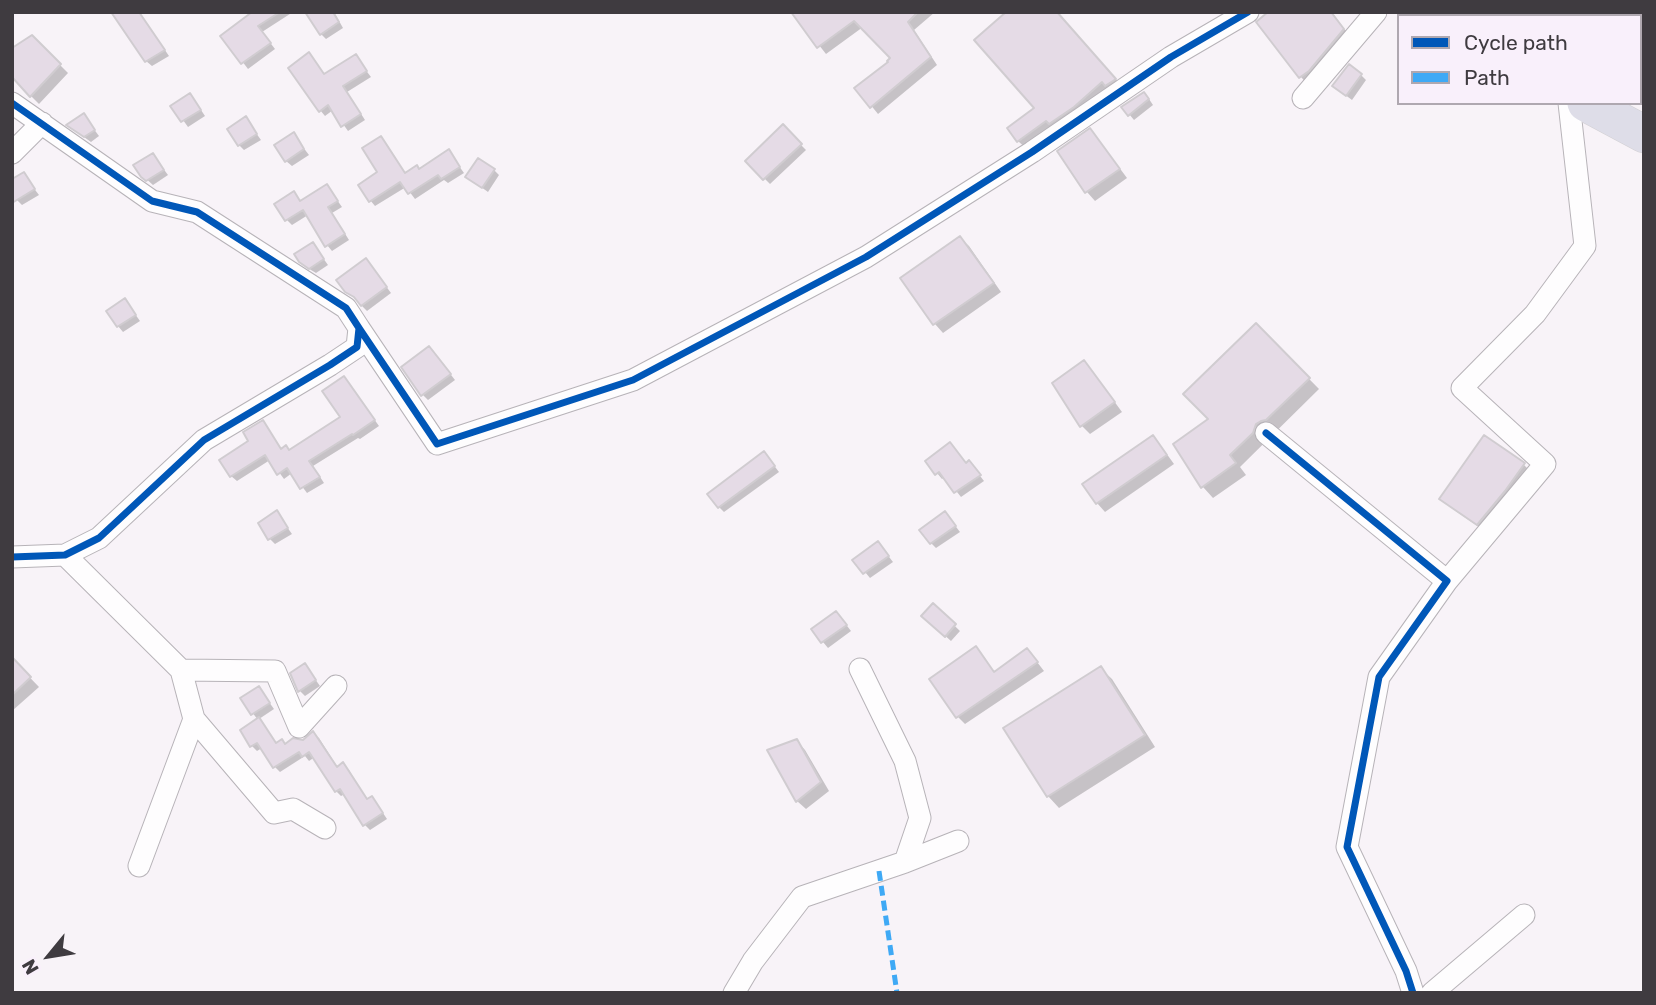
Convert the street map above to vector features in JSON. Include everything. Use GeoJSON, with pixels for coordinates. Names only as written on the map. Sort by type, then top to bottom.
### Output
{"type":"FeatureCollection","features":[{"type":"Feature","properties":{"kind":"highway"},"geometry":{"type":"LineString","coordinates":[[1590,105],[1644,134]]}},
{"type":"Feature","properties":{"kind":"street"},"geometry":{"type":"LineString","coordinates":[[12,103],[152,201],[197,212],[346,308],[436,444],[633,380],[866,257],[1032,152],[1171,57],[1248,12]]}},
{"type":"Feature","properties":{"kind":"street"},"geometry":{"type":"LineString","coordinates":[[1303,98],[1376,12]]}},
{"type":"Feature","properties":{"kind":"street"},"geometry":{"type":"LineString","coordinates":[[1413,993],[1347,847],[1379,677],[1447,582],[1545,464],[1462,388],[1535,314],[1585,246],[1569,105]]}},
{"type":"Feature","properties":{"kind":"street"},"geometry":{"type":"LineString","coordinates":[[12,153],[42,123]]}},
{"type":"Feature","properties":{"kind":"street"},"geometry":{"type":"LineString","coordinates":[[12,557],[65,555],[99,538],[204,440],[357,347],[359,328]]}},
{"type":"Feature","properties":{"kind":"street"},"geometry":{"type":"LineString","coordinates":[[1266,433],[1447,582]]}},
{"type":"Feature","properties":{"kind":"street"},"geometry":{"type":"LineString","coordinates":[[65,555],[181,670],[194,719],[274,813],[293,809],[326,828]]}},
{"type":"Feature","properties":{"kind":"street"},"geometry":{"type":"LineString","coordinates":[[860,669],[905,761],[920,818],[905,862]]}},
{"type":"Feature","properties":{"kind":"street"},"geometry":{"type":"LineString","coordinates":[[181,670],[275,671],[299,727],[336,686]]}},
{"type":"Feature","properties":{"kind":"street"},"geometry":{"type":"LineString","coordinates":[[139,866],[194,719]]}},
{"type":"Feature","properties":{"kind":"street"},"geometry":{"type":"LineString","coordinates":[[734,993],[753,961],[802,898],[958,841]]}},
{"type":"Feature","properties":{"kind":"street"},"geometry":{"type":"LineString","coordinates":[[1432,993],[1524,915]]}},
{"type":"Feature","properties":{"kind":"building"},"geometry":{"type":"Polygon","coordinates":[[[111,12],[139,12],[165,50],[145,62],[111,12]]]}},
{"type":"Feature","properties":{"kind":"building"},"geometry":{"type":"Polygon","coordinates":[[[252,12],[280,12],[258,26],[271,43],[241,64],[220,36],[252,12]]]}},
{"type":"Feature","properties":{"kind":"building"},"geometry":{"type":"Polygon","coordinates":[[[305,12],[333,12],[339,22],[320,35],[305,12]]]}},
{"type":"Feature","properties":{"kind":"building"},"geometry":{"type":"Polygon","coordinates":[[[791,12],[918,12],[908,22],[931,57],[870,108],[854,88],[890,58],[854,21],[817,48],[791,12]]]}},
{"type":"Feature","properties":{"kind":"building"},"geometry":{"type":"Polygon","coordinates":[[[1006,12],[1057,12],[1116,79],[1105,86],[1102,82],[1074,107],[1049,124],[1046,121],[1017,142],[1007,128],[1034,108],[974,40],[1006,12]]]}},
{"type":"Feature","properties":{"kind":"building"},"geometry":{"type":"Polygon","coordinates":[[[1268,12],[1331,12],[1344,29],[1309,71],[1299,78],[1256,22],[1268,12]]]}},
{"type":"Feature","properties":{"kind":"building"},"geometry":{"type":"Polygon","coordinates":[[[32,35],[61,64],[30,97],[12,77],[12,48],[32,35]]]}},
{"type":"Feature","properties":{"kind":"building"},"geometry":{"type":"Polygon","coordinates":[[[309,52],[324,74],[356,54],[367,71],[343,86],[361,114],[341,127],[328,105],[319,112],[288,68],[309,52]]]}},
{"type":"Feature","properties":{"kind":"building"},"geometry":{"type":"Polygon","coordinates":[[[1349,64],[1362,74],[1346,96],[1332,86],[1349,64]]]}},
{"type":"Feature","properties":{"kind":"building"},"geometry":{"type":"Polygon","coordinates":[[[1144,92],[1149,99],[1128,116],[1121,107],[1144,92]]]}},
{"type":"Feature","properties":{"kind":"building"},"geometry":{"type":"Polygon","coordinates":[[[190,93],[201,110],[181,122],[170,106],[190,93]]]}},
{"type":"Feature","properties":{"kind":"building"},"geometry":{"type":"Polygon","coordinates":[[[84,113],[95,130],[84,137],[66,125],[84,113]]]}},
{"type":"Feature","properties":{"kind":"building"},"geometry":{"type":"Polygon","coordinates":[[[246,116],[257,134],[238,146],[227,129],[246,116]]]}},
{"type":"Feature","properties":{"kind":"building"},"geometry":{"type":"Polygon","coordinates":[[[783,124],[802,144],[763,180],[745,161],[783,124]]]}},
{"type":"Feature","properties":{"kind":"building"},"geometry":{"type":"Polygon","coordinates":[[[1090,128],[1120,169],[1085,193],[1057,151],[1090,128]]]}},
{"type":"Feature","properties":{"kind":"building"},"geometry":{"type":"Polygon","coordinates":[[[294,132],[304,149],[285,162],[274,145],[294,132]]]}},
{"type":"Feature","properties":{"kind":"building"},"geometry":{"type":"Polygon","coordinates":[[[381,136],[405,173],[417,165],[419,169],[449,149],[460,167],[441,179],[438,175],[408,194],[400,182],[369,202],[358,185],[377,172],[362,148],[381,136]]]}},
{"type":"Feature","properties":{"kind":"building"},"geometry":{"type":"Polygon","coordinates":[[[153,153],[164,170],[146,181],[133,165],[153,153]]]}},
{"type":"Feature","properties":{"kind":"building"},"geometry":{"type":"Polygon","coordinates":[[[478,158],[495,169],[482,188],[465,177],[478,158]]]}},
{"type":"Feature","properties":{"kind":"building"},"geometry":{"type":"Polygon","coordinates":[[[24,172],[35,189],[12,203],[12,179],[24,172]]]}},
{"type":"Feature","properties":{"kind":"building"},"geometry":{"type":"Polygon","coordinates":[[[327,184],[338,201],[328,207],[345,234],[325,247],[303,210],[285,221],[274,204],[294,191],[300,201],[327,184]]]}},
{"type":"Feature","properties":{"kind":"building"},"geometry":{"type":"Polygon","coordinates":[[[960,236],[994,283],[933,325],[900,278],[960,236]]]}},
{"type":"Feature","properties":{"kind":"building"},"geometry":{"type":"Polygon","coordinates":[[[313,242],[324,259],[309,269],[299,262],[294,254],[313,242]]]}},
{"type":"Feature","properties":{"kind":"building"},"geometry":{"type":"Polygon","coordinates":[[[366,258],[387,287],[361,306],[336,280],[366,258]]]}},
{"type":"Feature","properties":{"kind":"building"},"geometry":{"type":"Polygon","coordinates":[[[125,298],[136,315],[117,327],[106,311],[125,298]]]}},
{"type":"Feature","properties":{"kind":"building"},"geometry":{"type":"Polygon","coordinates":[[[1256,323],[1310,378],[1266,420],[1256,424],[1253,433],[1230,455],[1236,463],[1201,488],[1173,444],[1208,419],[1183,394],[1256,323]]]}},
{"type":"Feature","properties":{"kind":"building"},"geometry":{"type":"Polygon","coordinates":[[[429,346],[451,374],[421,396],[401,367],[429,346]]]}},
{"type":"Feature","properties":{"kind":"building"},"geometry":{"type":"Polygon","coordinates":[[[1084,360],[1115,402],[1080,427],[1052,383],[1084,360]]]}},
{"type":"Feature","properties":{"kind":"building"},"geometry":{"type":"Polygon","coordinates":[[[344,376],[375,420],[309,461],[320,477],[300,489],[287,468],[277,475],[265,455],[230,477],[219,460],[248,441],[243,432],[263,420],[281,449],[286,445],[289,450],[340,417],[322,391],[344,376]]]}},
{"type":"Feature","properties":{"kind":"building"},"geometry":{"type":"Polygon","coordinates":[[[1153,435],[1167,455],[1096,504],[1082,484],[1153,435]]]}},
{"type":"Feature","properties":{"kind":"building"},"geometry":{"type":"Polygon","coordinates":[[[1484,435],[1525,463],[1477,525],[1439,499],[1484,435]]]}},
{"type":"Feature","properties":{"kind":"building"},"geometry":{"type":"Polygon","coordinates":[[[950,442],[966,463],[969,460],[981,475],[954,493],[939,472],[935,475],[925,461],[950,442]]]}},
{"type":"Feature","properties":{"kind":"building"},"geometry":{"type":"Polygon","coordinates":[[[764,451],[775,466],[718,508],[707,494],[764,451]]]}},
{"type":"Feature","properties":{"kind":"building"},"geometry":{"type":"Polygon","coordinates":[[[277,510],[288,528],[268,540],[258,523],[277,510]]]}},
{"type":"Feature","properties":{"kind":"building"},"geometry":{"type":"Polygon","coordinates":[[[945,511],[956,526],[930,544],[919,530],[945,511]]]}},
{"type":"Feature","properties":{"kind":"building"},"geometry":{"type":"Polygon","coordinates":[[[878,541],[889,556],[863,574],[852,560],[878,541]]]}},
{"type":"Feature","properties":{"kind":"building"},"geometry":{"type":"Polygon","coordinates":[[[933,603],[956,624],[945,637],[921,616],[933,603]]]}},
{"type":"Feature","properties":{"kind":"building"},"geometry":{"type":"Polygon","coordinates":[[[836,611],[847,625],[821,643],[811,629],[836,611]]]}},
{"type":"Feature","properties":{"kind":"building"},"geometry":{"type":"Polygon","coordinates":[[[976,646],[994,672],[1027,648],[1038,662],[956,718],[929,679],[976,646]]]}},
{"type":"Feature","properties":{"kind":"building"},"geometry":{"type":"Polygon","coordinates":[[[12,657],[31,677],[12,695],[12,657]]]}},
{"type":"Feature","properties":{"kind":"building"},"geometry":{"type":"Polygon","coordinates":[[[305,663],[316,680],[298,692],[290,673],[305,663]]]}},
{"type":"Feature","properties":{"kind":"building"},"geometry":{"type":"Polygon","coordinates":[[[1101,666],[1145,735],[1047,797],[1003,728],[1101,666]]]}},
{"type":"Feature","properties":{"kind":"building"},"geometry":{"type":"Polygon","coordinates":[[[259,686],[270,703],[251,715],[240,698],[259,686]]]}},
{"type":"Feature","properties":{"kind":"building"},"geometry":{"type":"Polygon","coordinates":[[[259,717],[276,743],[282,739],[285,744],[293,738],[303,740],[313,731],[337,767],[343,762],[367,799],[372,796],[383,813],[363,826],[340,789],[335,792],[309,752],[302,757],[299,752],[273,768],[257,743],[250,747],[240,730],[259,717]]]}},
{"type":"Feature","properties":{"kind":"building"},"geometry":{"type":"Polygon","coordinates":[[[797,739],[821,782],[796,802],[767,750],[797,739]]]}},
{"type":"Feature","properties":{"kind":"marked path"},"geometry":{"type":"LineString","coordinates":[[879,871],[897,993]]}},
{"type":"Feature","properties":{"kind":"cycle path"},"geometry":{"type":"LineString","coordinates":[[359,328],[437,444],[633,380],[866,257],[1032,152],[1171,57],[1248,12]]}},
{"type":"Feature","properties":{"kind":"cycle path"},"geometry":{"type":"LineString","coordinates":[[12,103],[152,201],[197,212],[346,308],[359,328],[357,347],[204,440],[99,538],[65,555],[12,557]]}},
{"type":"Feature","properties":{"kind":"cycle path"},"geometry":{"type":"LineString","coordinates":[[1266,433],[1447,581],[1379,677],[1347,847],[1406,971],[1413,993]]}}]}
